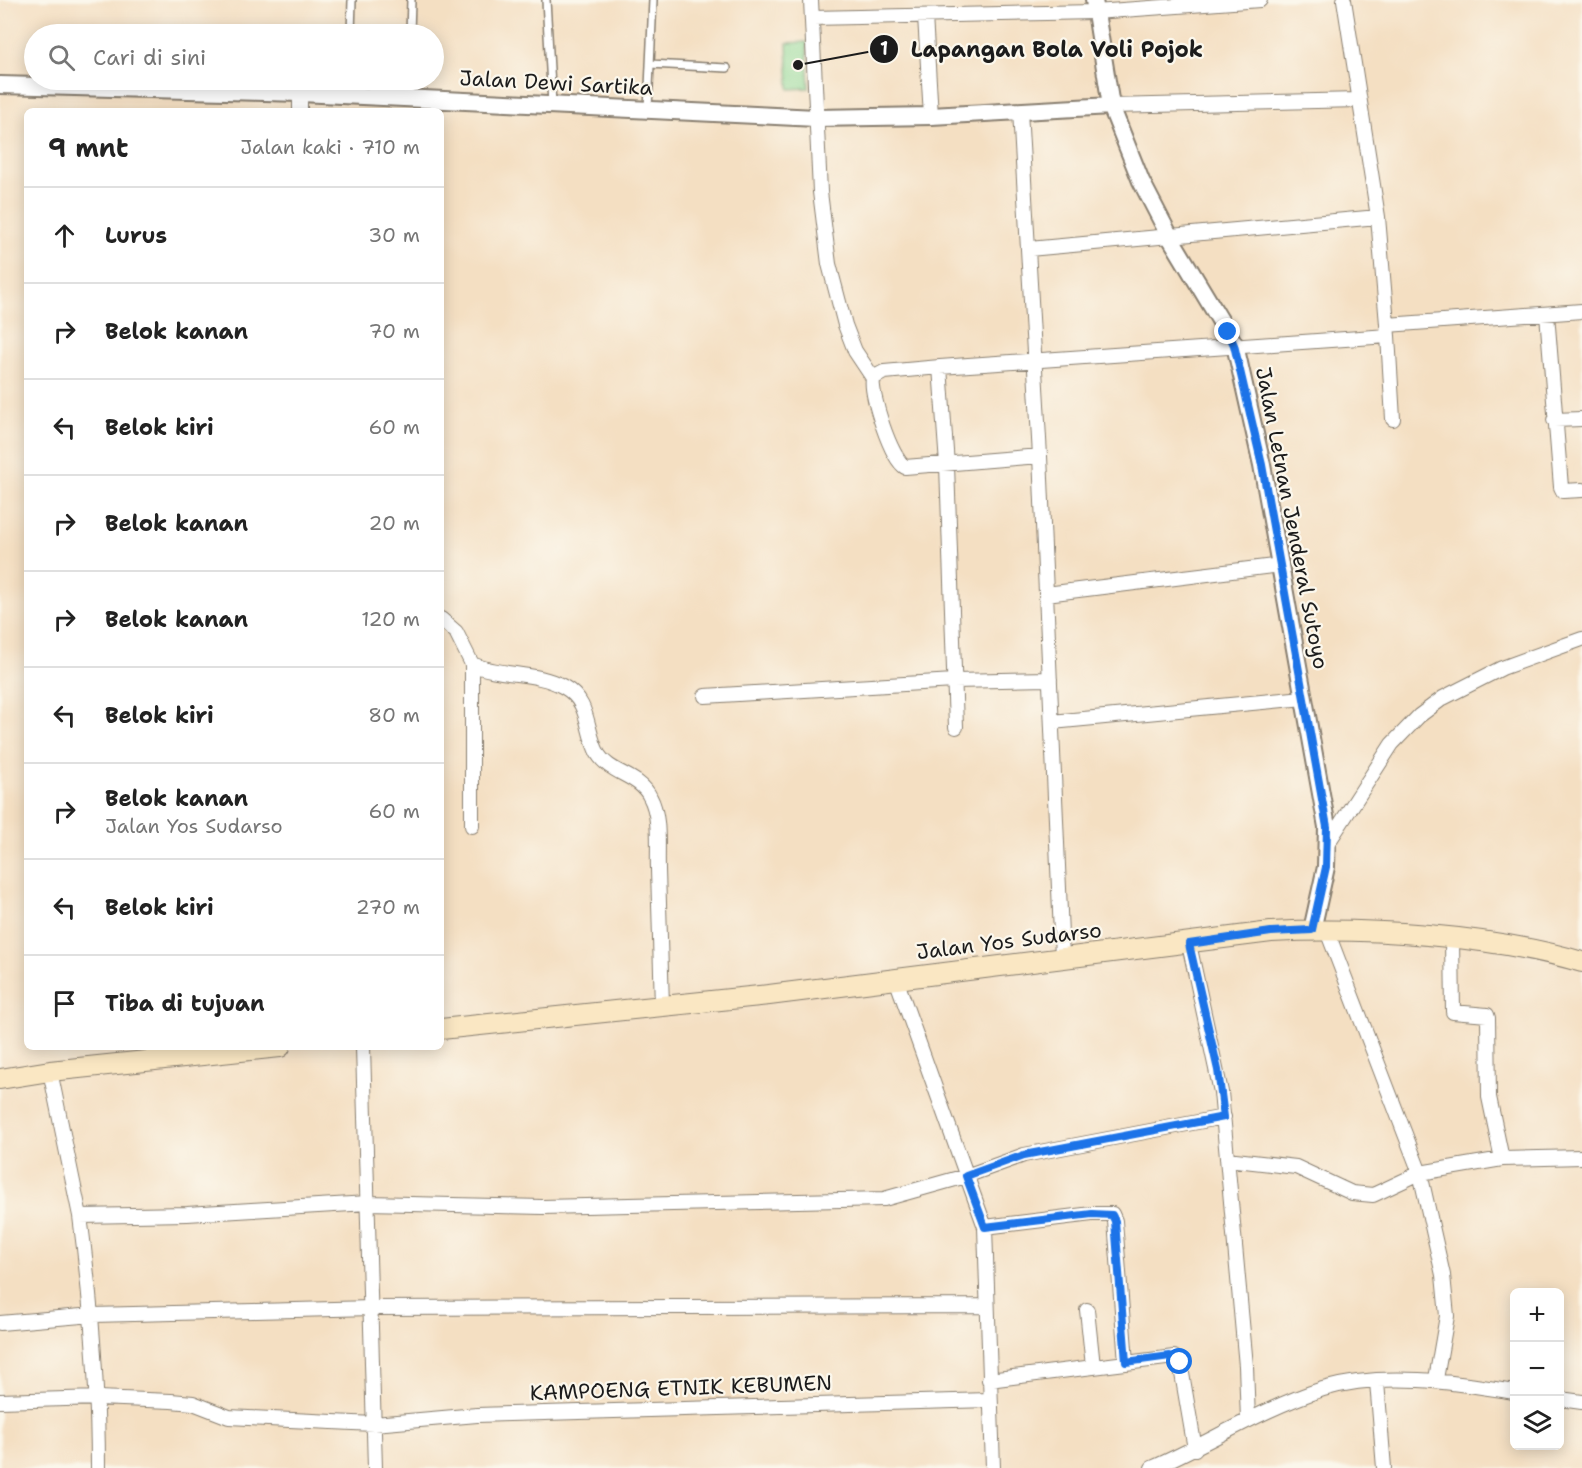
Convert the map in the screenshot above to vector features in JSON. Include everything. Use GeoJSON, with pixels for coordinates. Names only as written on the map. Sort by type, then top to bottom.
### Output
{"type":"FeatureCollection","features":[{"type":"Feature","properties":{"kind":"main road","name":"Jalan Yos Sudarso"},"geometry":{"type":"LineString","coordinates":[[444,1029],[896,979],[1271,932],[1320,930],[1452,939],[1534,949],[1582,962]]}},
{"type":"Feature","properties":{"kind":"main road"},"geometry":{"type":"LineString","coordinates":[[0,1079],[50,1071],[251,1050]]}},
{"type":"Feature","properties":{"kind":"street"},"geometry":{"type":"LineString","coordinates":[[811,0],[820,192],[831,275],[855,351],[873,378],[881,417],[899,464],[905,467],[947,465],[1040,456]]}},
{"type":"Feature","properties":{"kind":"street"},"geometry":{"type":"LineString","coordinates":[[812,18],[925,16],[1094,6],[1260,0]]}},
{"type":"Feature","properties":{"kind":"street"},"geometry":{"type":"LineString","coordinates":[[1344,0],[1378,217],[1393,419]]}},
{"type":"Feature","properties":{"kind":"street","name":"Jalan Letnan Jenderal Sutoyo"},"geometry":{"type":"LineString","coordinates":[[1094,6],[1110,106],[1141,181],[1170,237],[1234,345],[1262,465],[1328,843],[1320,930]]}},
{"type":"Feature","properties":{"kind":"street"},"geometry":{"type":"LineString","coordinates":[[925,16],[931,116]]}},
{"type":"Feature","properties":{"kind":"street","name":"Jalan Dewi Sartika"},"geometry":{"type":"LineString","coordinates":[[0,85],[24,86]]}},
{"type":"Feature","properties":{"kind":"street","name":"Jalan Dewi Sartika"},"geometry":{"type":"LineString","coordinates":[[188,90],[552,104],[816,118],[931,116],[1110,106]]}},
{"type":"Feature","properties":{"kind":"street"},"geometry":{"type":"LineString","coordinates":[[300,93],[300,108]]}},
{"type":"Feature","properties":{"kind":"street"},"geometry":{"type":"LineString","coordinates":[[1110,106],[1359,100]]}},
{"type":"Feature","properties":{"kind":"street"},"geometry":{"type":"LineString","coordinates":[[1020,111],[1040,456],[1062,957]]}},
{"type":"Feature","properties":{"kind":"street"},"geometry":{"type":"LineString","coordinates":[[1029,249],[1378,217]]}},
{"type":"Feature","properties":{"kind":"street"},"geometry":{"type":"LineString","coordinates":[[873,378],[884,372],[1234,345],[1582,311]]}},
{"type":"Feature","properties":{"kind":"street"},"geometry":{"type":"LineString","coordinates":[[1547,314],[1561,489],[1582,490]]}},
{"type":"Feature","properties":{"kind":"street"},"geometry":{"type":"LineString","coordinates":[[940,367],[947,465],[956,727]]}},
{"type":"Feature","properties":{"kind":"street"},"geometry":{"type":"LineString","coordinates":[[1554,420],[1582,419]]}},
{"type":"Feature","properties":{"kind":"street"},"geometry":{"type":"LineString","coordinates":[[1046,594],[1281,566]]}},
{"type":"Feature","properties":{"kind":"street"},"geometry":{"type":"LineString","coordinates":[[444,622],[456,632],[472,664],[472,826]]}},
{"type":"Feature","properties":{"kind":"street"},"geometry":{"type":"LineString","coordinates":[[1328,843],[1392,744],[1419,716],[1443,698],[1502,668],[1582,639]]}},
{"type":"Feature","properties":{"kind":"street"},"geometry":{"type":"LineString","coordinates":[[472,664],[491,671],[549,681],[576,695],[584,707],[600,757],[609,766],[643,786],[650,796],[657,830],[662,1006]]}},
{"type":"Feature","properties":{"kind":"street"},"geometry":{"type":"LineString","coordinates":[[705,696],[954,681],[1050,679]]}},
{"type":"Feature","properties":{"kind":"street"},"geometry":{"type":"LineString","coordinates":[[1052,722],[1304,698]]}},
{"type":"Feature","properties":{"kind":"street"},"geometry":{"type":"LineString","coordinates":[[1320,930],[1420,1173],[1443,1275],[1447,1316],[1436,1379]]}},
{"type":"Feature","properties":{"kind":"street"},"geometry":{"type":"LineString","coordinates":[[1452,939],[1453,1012],[1488,1018],[1489,1097],[1502,1160]]}},
{"type":"Feature","properties":{"kind":"street"},"geometry":{"type":"LineString","coordinates":[[1189,944],[1218,1070],[1224,1117],[1246,1366],[1248,1420]]}},
{"type":"Feature","properties":{"kind":"street"},"geometry":{"type":"LineString","coordinates":[[896,979],[985,1227],[993,1468]]}},
{"type":"Feature","properties":{"kind":"street"},"geometry":{"type":"LineString","coordinates":[[363,1050],[375,1468]]}},
{"type":"Feature","properties":{"kind":"street"},"geometry":{"type":"LineString","coordinates":[[50,1071],[80,1216],[93,1315],[98,1398],[98,1468]]}},
{"type":"Feature","properties":{"kind":"street"},"geometry":{"type":"LineString","coordinates":[[80,1216],[187,1214],[368,1203],[542,1207],[866,1200],[901,1196],[1024,1155],[1224,1117]]}},
{"type":"Feature","properties":{"kind":"street"},"geometry":{"type":"LineString","coordinates":[[1227,1159],[1296,1167],[1352,1193],[1364,1195],[1381,1192],[1420,1173],[1502,1160],[1582,1157]]}},
{"type":"Feature","properties":{"kind":"street"},"geometry":{"type":"LineString","coordinates":[[985,1227],[1092,1214],[1112,1215],[1115,1221],[1126,1362]]}},
{"type":"Feature","properties":{"kind":"street"},"geometry":{"type":"LineString","coordinates":[[0,1323],[93,1315],[372,1308],[987,1306]]}},
{"type":"Feature","properties":{"kind":"street"},"geometry":{"type":"LineString","coordinates":[[1088,1310],[1093,1366]]}},
{"type":"Feature","properties":{"kind":"street"},"geometry":{"type":"LineString","coordinates":[[989,1380],[1170,1356],[1178,1359],[1195,1449]]}},
{"type":"Feature","properties":{"kind":"street"},"geometry":{"type":"LineString","coordinates":[[1152,1468],[1195,1449],[1248,1420],[1322,1389],[1377,1382],[1436,1379],[1510,1391]]}},
{"type":"Feature","properties":{"kind":"street"},"geometry":{"type":"LineString","coordinates":[[1377,1382],[1384,1468]]}},
{"type":"Feature","properties":{"kind":"street","name":"KAMPOENG ETNIK KEBUMEN"},"geometry":{"type":"LineString","coordinates":[[0,1401],[98,1398],[193,1403],[229,1417],[374,1424],[477,1415],[989,1400]]}},
{"type":"Feature","properties":{"kind":"street"},"geometry":{"type":"LineString","coordinates":[[1564,1400],[1582,1402]]}},
{"type":"Feature","properties":{"kind":"lane"},"geometry":{"type":"LineString","coordinates":[[351,24],[352,0]]}},
{"type":"Feature","properties":{"kind":"lane"},"geometry":{"type":"LineString","coordinates":[[410,24],[411,0]]}},
{"type":"Feature","properties":{"kind":"lane"},"geometry":{"type":"LineString","coordinates":[[546,0],[552,104]]}},
{"type":"Feature","properties":{"kind":"lane"},"geometry":{"type":"LineString","coordinates":[[648,110],[653,0]]}},
{"type":"Feature","properties":{"kind":"lane"},"geometry":{"type":"LineString","coordinates":[[650,64],[727,68]]}},
{"type":"Feature","properties":{"kind":"lane"},"geometry":{"type":"LineString","coordinates":[[407,90],[407,98]]}},
{"type":"Feature","properties":{"kind":"green space"},"geometry":{"type":"Polygon","coordinates":[[[807,42],[809,88],[789,89],[787,43],[807,42]]]}},
{"type":"Feature","properties":{"kind":"place","name":"Lapangan Bola Voli Pojok"},"geometry":{"type":"Point","coordinates":[798,65]}},
{"type":"Feature","properties":{"kind":"route"},"geometry":{"type":"LineString","coordinates":[[1180,1362],[1170,1356],[1126,1362],[1115,1221],[1112,1215],[1109,1213],[1092,1214],[985,1227],[978,1201],[966,1176],[1024,1155],[1224,1117],[1218,1070],[1189,944],[1271,932],[1312,930],[1326,867],[1327,827],[1262,465],[1234,345],[1228,332]]}}]}
